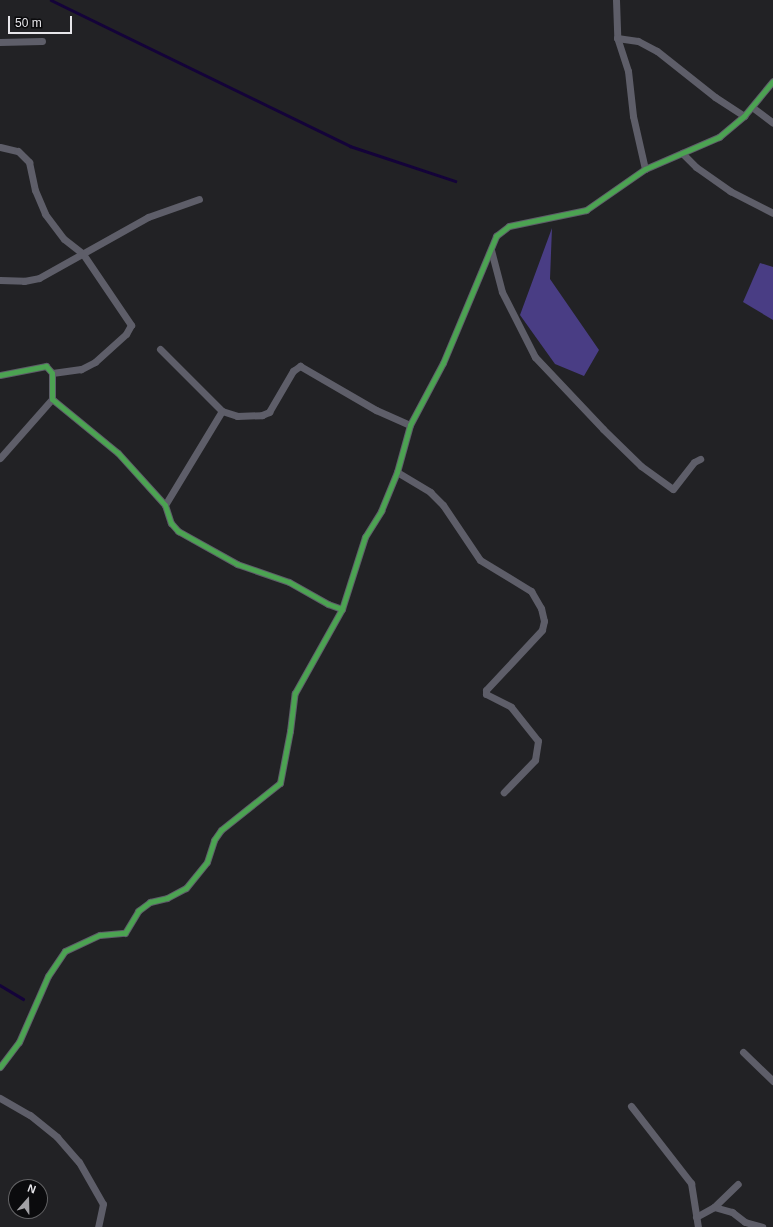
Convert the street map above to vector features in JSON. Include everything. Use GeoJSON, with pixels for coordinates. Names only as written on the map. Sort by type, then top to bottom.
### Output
{"type":"FeatureCollection","features":[{"type":"Feature","properties":{"kind":"street"},"geometry":{"type":"LineString","coordinates":[[616,0],[617,38],[628,71],[634,116],[645,169]]}},
{"type":"Feature","properties":{"kind":"street"},"geometry":{"type":"LineString","coordinates":[[617,38],[638,41],[657,51],[714,97],[744,116]]}},
{"type":"Feature","properties":{"kind":"street"},"geometry":{"type":"LineString","coordinates":[[0,42],[42,41]]}},
{"type":"Feature","properties":{"kind":"street"},"geometry":{"type":"LineString","coordinates":[[0,1067],[19,1042],[48,976],[65,951],[100,935],[125,933],[138,911],[150,902],[167,898],[186,888],[207,862],[214,840],[220,830],[280,783],[290,731],[294,693],[342,609],[365,537],[381,511],[397,472],[410,425],[443,363],[496,236],[509,226],[586,210],[645,169],[719,137],[744,116],[773,81]]}},
{"type":"Feature","properties":{"kind":"street"},"geometry":{"type":"LineString","coordinates":[[752,107],[773,123]]}},
{"type":"Feature","properties":{"kind":"street"},"geometry":{"type":"LineString","coordinates":[[0,147],[18,151],[29,162],[35,190],[45,214],[64,239],[83,254],[131,328],[95,362],[81,369],[52,373],[40,365],[0,375]]}},
{"type":"Feature","properties":{"kind":"street"},"geometry":{"type":"LineString","coordinates":[[682,153],[696,167],[730,191],[773,212]]}},
{"type":"Feature","properties":{"kind":"street"},"geometry":{"type":"LineString","coordinates":[[0,280],[24,281],[39,278],[148,217],[199,199]]}},
{"type":"Feature","properties":{"kind":"street"},"geometry":{"type":"LineString","coordinates":[[490,250],[502,292],[534,357],[603,429],[642,466],[673,489],[694,462],[700,459]]}},
{"type":"Feature","properties":{"kind":"street"},"geometry":{"type":"LineString","coordinates":[[160,350],[222,411],[237,416],[262,415],[269,412],[285,383],[300,366],[376,410],[410,425]]}},
{"type":"Feature","properties":{"kind":"street"},"geometry":{"type":"LineString","coordinates":[[0,458],[52,399],[52,373]]}},
{"type":"Feature","properties":{"kind":"street"},"geometry":{"type":"LineString","coordinates":[[52,399],[118,453],[165,505],[171,523],[178,531],[238,564],[289,582],[328,604],[342,609]]}},
{"type":"Feature","properties":{"kind":"street"},"geometry":{"type":"LineString","coordinates":[[165,505],[222,411]]}},
{"type":"Feature","properties":{"kind":"street"},"geometry":{"type":"LineString","coordinates":[[397,472],[430,492],[443,505],[480,560],[531,591],[541,608],[544,621],[542,630],[486,690],[486,694],[511,707],[538,741],[535,760],[504,792]]}},
{"type":"Feature","properties":{"kind":"street"},"geometry":{"type":"LineString","coordinates":[[743,1052],[773,1081]]}},
{"type":"Feature","properties":{"kind":"street"},"geometry":{"type":"LineString","coordinates":[[0,1098],[30,1115],[57,1137],[79,1162],[103,1204],[98,1227]]}},
{"type":"Feature","properties":{"kind":"street"},"geometry":{"type":"LineString","coordinates":[[631,1106],[690,1183],[698,1227]]}},
{"type":"Feature","properties":{"kind":"street"},"geometry":{"type":"LineString","coordinates":[[696,1217],[714,1207],[738,1184]]}},
{"type":"Feature","properties":{"kind":"street"},"geometry":{"type":"LineString","coordinates":[[714,1207],[732,1212],[745,1222],[762,1227]]}},
{"type":"Feature","properties":{"kind":"shaded area"},"geometry":{"type":"Polygon","coordinates":[[[552,228],[550,279],[599,350],[584,376],[555,364],[520,315],[552,228]]]}},
{"type":"Feature","properties":{"kind":"shaded area"},"geometry":{"type":"Polygon","coordinates":[[[760,263],[773,267],[773,320],[743,302],[760,263]]]}},
{"type":"Feature","properties":{"kind":"waterway"},"geometry":{"type":"LineString","coordinates":[[51,0],[350,146],[455,181]]}},
{"type":"Feature","properties":{"kind":"waterway"},"geometry":{"type":"LineString","coordinates":[[0,985],[23,999]]}},
{"type":"Feature","properties":{"kind":"cycle path"},"geometry":{"type":"LineString","coordinates":[[0,1067],[19,1042],[48,976],[65,951],[100,935],[125,933],[138,911],[150,902],[167,898],[186,888],[207,862],[214,840],[221,830],[280,783],[290,731],[295,693],[342,609],[365,537],[381,511],[397,472],[410,425],[443,363],[496,236],[509,226],[586,210],[645,169],[719,137],[744,116],[773,81]]}},
{"type":"Feature","properties":{"kind":"cycle path"},"geometry":{"type":"LineString","coordinates":[[0,375],[46,366],[52,373],[52,399],[118,453],[165,505],[171,523],[178,531],[237,564],[289,582],[328,604],[342,609]]}}]}
